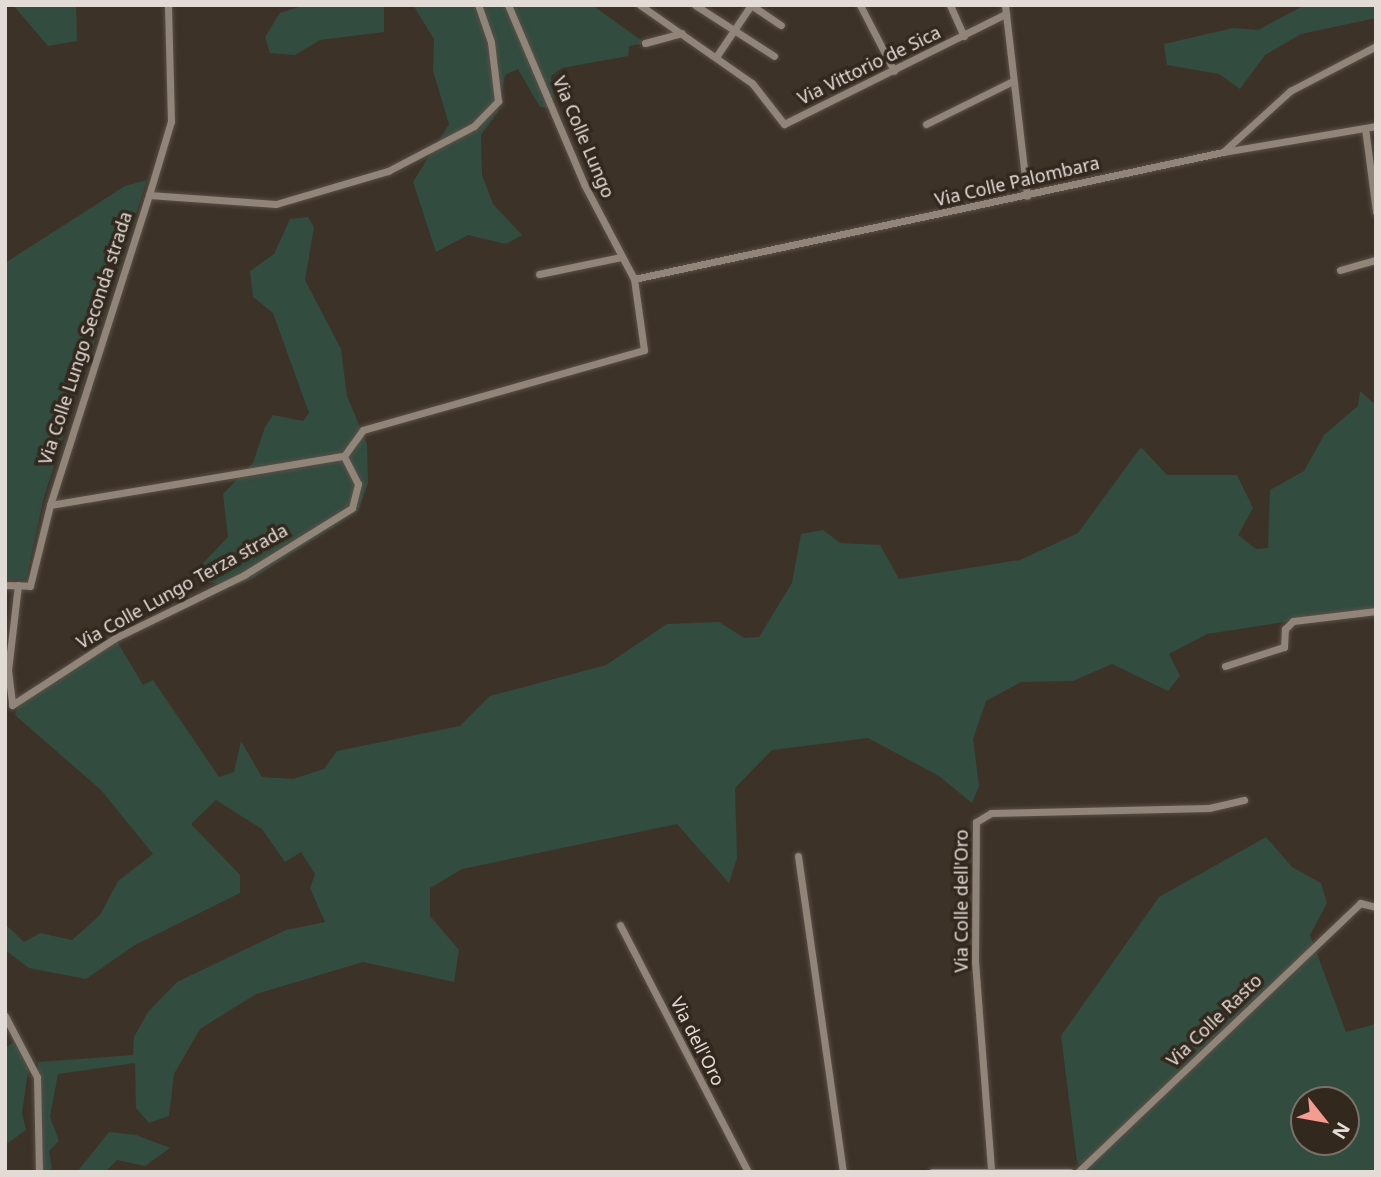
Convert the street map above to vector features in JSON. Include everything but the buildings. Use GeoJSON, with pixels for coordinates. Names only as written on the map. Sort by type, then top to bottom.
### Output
{"type":"FeatureCollection","features":[{"type":"Feature","properties":{"kind":"street"},"geometry":{"type":"LineString","coordinates":[[149,195],[171,121],[168,5]]}},
{"type":"Feature","properties":{"kind":"street","name":"Via Colle Lungo Seconda strada"},"geometry":{"type":"LineString","coordinates":[[50,505],[149,195],[276,204],[388,171],[468,130],[498,101],[491,42],[478,5]]}},
{"type":"Feature","properties":{"kind":"street","name":"Via Colle Lungo"},"geometry":{"type":"LineString","coordinates":[[508,5],[621,257],[634,279]]}},
{"type":"Feature","properties":{"kind":"street"},"geometry":{"type":"LineString","coordinates":[[640,5],[716,57],[751,5],[781,25]]}},
{"type":"Feature","properties":{"kind":"street"},"geometry":{"type":"LineString","coordinates":[[695,5],[774,56]]}},
{"type":"Feature","properties":{"kind":"street"},"geometry":{"type":"LineString","coordinates":[[860,5],[894,71]]}},
{"type":"Feature","properties":{"kind":"street"},"geometry":{"type":"LineString","coordinates":[[950,5],[964,36]]}},
{"type":"Feature","properties":{"kind":"street"},"geometry":{"type":"LineString","coordinates":[[1005,5],[1027,197]]}},
{"type":"Feature","properties":{"kind":"street","name":"Via Vittorio de Sica"},"geometry":{"type":"LineString","coordinates":[[716,57],[757,88],[782,124],[1006,15]]}},
{"type":"Feature","properties":{"kind":"street"},"geometry":{"type":"LineString","coordinates":[[645,43],[682,33]]}},
{"type":"Feature","properties":{"kind":"street","name":"Via Colle Palombara"},"geometry":{"type":"LineString","coordinates":[[634,279],[1027,197],[1223,152],[1290,91],[1376,46]]}},
{"type":"Feature","properties":{"kind":"street"},"geometry":{"type":"LineString","coordinates":[[926,124],[1013,81]]}},
{"type":"Feature","properties":{"kind":"street"},"geometry":{"type":"LineString","coordinates":[[1223,152],[1376,126]]}},
{"type":"Feature","properties":{"kind":"street"},"geometry":{"type":"LineString","coordinates":[[1365,128],[1376,212]]}},
{"type":"Feature","properties":{"kind":"street"},"geometry":{"type":"LineString","coordinates":[[539,274],[621,257]]}},
{"type":"Feature","properties":{"kind":"street"},"geometry":{"type":"LineString","coordinates":[[1340,270],[1376,261]]}},
{"type":"Feature","properties":{"kind":"street"},"geometry":{"type":"LineString","coordinates":[[5,585],[30,586],[50,505],[344,456],[363,430],[644,350],[634,279]]}},
{"type":"Feature","properties":{"kind":"street","name":"Via Colle Lungo Terza strada"},"geometry":{"type":"LineString","coordinates":[[18,585],[8,670],[12,705],[115,638],[244,575],[352,508],[358,484],[344,456]]}},
{"type":"Feature","properties":{"kind":"street"},"geometry":{"type":"LineString","coordinates":[[1224,666],[1284,647],[1285,629],[1293,621],[1376,611]]}},
{"type":"Feature","properties":{"kind":"street","name":"Via Colle dell'Oro"},"geometry":{"type":"LineString","coordinates":[[990,1169],[975,962],[975,822],[991,813],[1209,808],[1244,800]]}},
{"type":"Feature","properties":{"kind":"street"},"geometry":{"type":"LineString","coordinates":[[798,856],[843,1172]]}},
{"type":"Feature","properties":{"kind":"street","name":"Via Colle Rasto"},"geometry":{"type":"LineString","coordinates":[[1078,1172],[1360,903],[1376,908]]}},
{"type":"Feature","properties":{"kind":"street","name":"Via dell'Oro"},"geometry":{"type":"LineString","coordinates":[[620,925],[748,1172]]}},
{"type":"Feature","properties":{"kind":"street"},"geometry":{"type":"LineString","coordinates":[[5,1016],[37,1077],[39,1172]]}},
{"type":"Feature","properties":{"kind":"street"},"geometry":{"type":"LineString","coordinates":[[932,1172],[990,1169],[1070,1172]]}},
{"type":"Feature","properties":{"kind":"green space"},"geometry":{"type":"Polygon","coordinates":[[[13,5],[76,5],[77,41],[48,46],[13,5]]]}},
{"type":"Feature","properties":{"kind":"green space"},"geometry":{"type":"Polygon","coordinates":[[[305,5],[384,5],[384,32],[320,40],[295,55],[270,53],[265,37],[280,13],[305,5]]]}},
{"type":"Feature","properties":{"kind":"green space"},"geometry":{"type":"Polygon","coordinates":[[[413,5],[592,5],[645,43],[629,46],[628,56],[562,68],[551,76],[554,97],[547,108],[540,107],[518,69],[505,75],[498,112],[481,135],[482,175],[493,204],[522,235],[506,244],[468,235],[436,252],[413,182],[449,124],[433,71],[434,39],[413,5]]]}},
{"type":"Feature","properties":{"kind":"green space"},"geometry":{"type":"Polygon","coordinates":[[[1305,5],[1376,5],[1376,18],[1301,34],[1265,55],[1240,89],[1219,74],[1167,65],[1164,44],[1233,28],[1258,30],[1305,5]]]}},
{"type":"Feature","properties":{"kind":"green space"},"geometry":{"type":"Polygon","coordinates":[[[147,180],[44,497],[26,579],[5,580],[5,263],[125,186],[147,180]]]}},
{"type":"Feature","properties":{"kind":"green space"},"geometry":{"type":"Polygon","coordinates":[[[308,217],[314,227],[305,280],[341,349],[347,396],[367,444],[368,483],[358,511],[253,578],[232,587],[205,581],[202,564],[228,537],[223,494],[253,463],[265,427],[273,415],[303,421],[309,413],[273,313],[253,297],[250,271],[274,254],[290,219],[308,217]]]}},
{"type":"Feature","properties":{"kind":"green space"},"geometry":{"type":"Polygon","coordinates":[[[1360,391],[1376,405],[1376,608],[1207,634],[1169,654],[1180,676],[1168,691],[1112,664],[1073,681],[1021,682],[986,701],[973,739],[979,786],[972,803],[939,776],[868,738],[772,750],[735,788],[737,858],[729,883],[677,824],[462,869],[430,888],[430,916],[459,950],[454,982],[363,962],[256,994],[200,1029],[174,1074],[169,1116],[149,1123],[136,1108],[135,1063],[58,1074],[50,1117],[59,1141],[49,1151],[52,1169],[42,1172],[38,1062],[133,1055],[134,1037],[148,1012],[177,982],[286,930],[325,922],[310,888],[315,874],[301,852],[285,862],[262,829],[216,800],[191,824],[240,875],[240,893],[135,945],[86,979],[29,968],[5,950],[5,924],[24,942],[40,933],[72,940],[100,915],[118,881],[153,854],[101,790],[15,715],[19,702],[115,638],[143,685],[153,680],[219,777],[234,772],[241,741],[262,777],[293,779],[324,769],[337,751],[460,726],[490,696],[606,665],[667,624],[719,622],[744,638],[759,637],[792,583],[801,534],[823,530],[840,543],[880,545],[899,579],[1020,560],[1078,533],[1141,447],[1167,475],[1237,475],[1253,508],[1238,535],[1256,549],[1268,548],[1270,490],[1304,471],[1324,435],[1358,406],[1360,391]]]}},
{"type":"Feature","properties":{"kind":"green space"},"geometry":{"type":"Polygon","coordinates":[[[1266,837],[1292,867],[1321,883],[1327,903],[1310,935],[1346,1032],[1376,1024],[1376,1172],[1088,1172],[1077,1162],[1061,1036],[1159,897],[1266,837]]]}},
{"type":"Feature","properties":{"kind":"green space"},"geometry":{"type":"Polygon","coordinates":[[[14,1042],[30,1058],[22,1113],[26,1130],[5,1145],[5,1048],[14,1042]]]}},
{"type":"Feature","properties":{"kind":"green space"},"geometry":{"type":"Polygon","coordinates":[[[109,1132],[136,1135],[170,1148],[145,1166],[117,1160],[105,1172],[77,1172],[109,1132]]]}}]}
